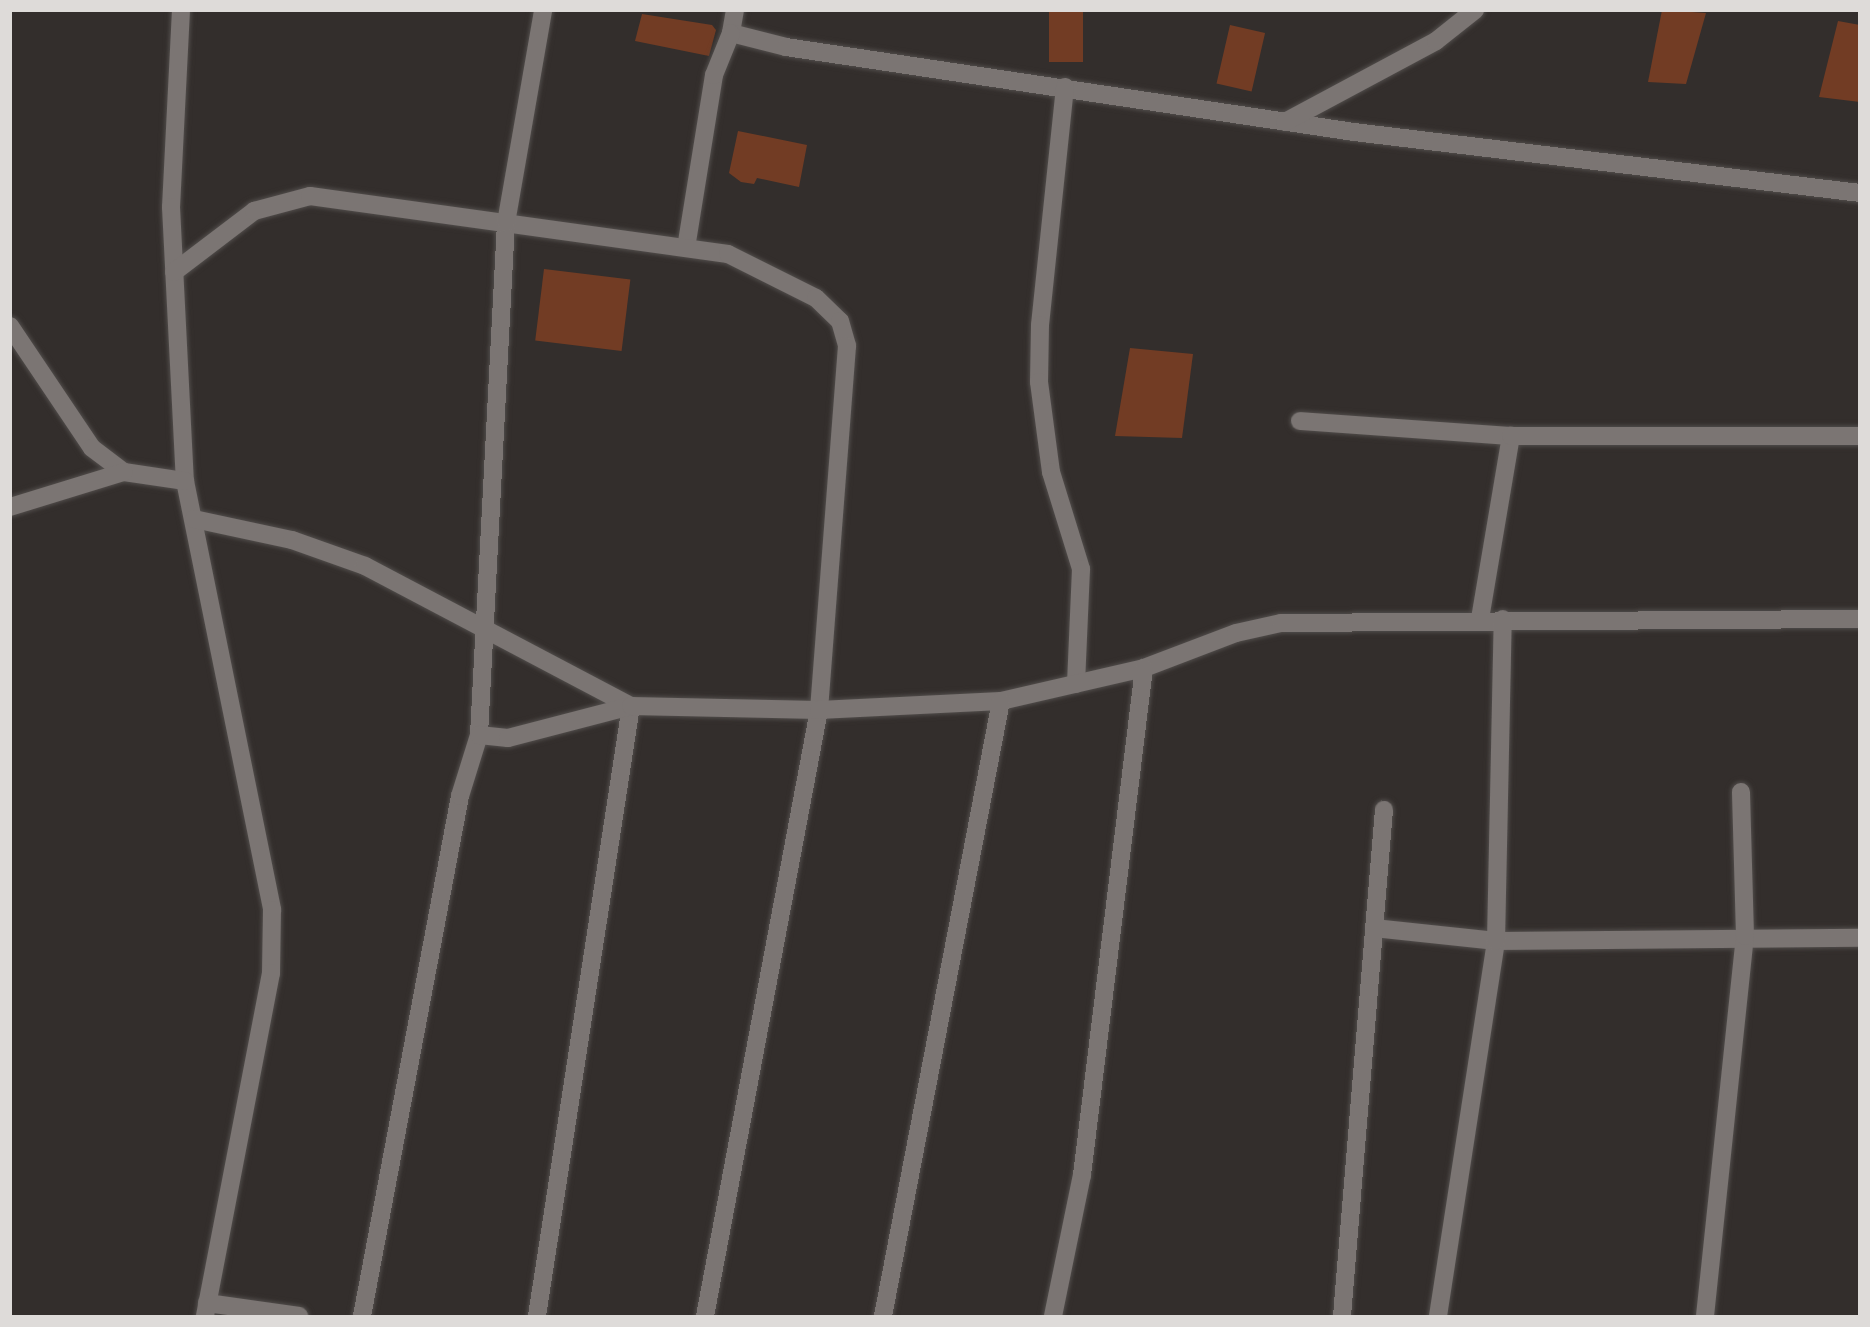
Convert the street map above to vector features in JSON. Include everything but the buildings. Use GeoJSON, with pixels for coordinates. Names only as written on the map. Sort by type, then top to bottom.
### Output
{"type":"FeatureCollection","features":[{"type":"Feature","properties":{"kind":"street"},"geometry":{"type":"LineString","coordinates":[[181,10],[171,207],[185,481],[272,910],[271,973],[206,1310],[299,1317]]}},
{"type":"Feature","properties":{"kind":"street"},"geometry":{"type":"LineString","coordinates":[[362,1317],[460,796],[479,735],[488,628],[506,223],[543,10]]}},
{"type":"Feature","properties":{"kind":"street"},"geometry":{"type":"LineString","coordinates":[[686,248],[714,75],[731,33],[735,10]]}},
{"type":"Feature","properties":{"kind":"street"},"geometry":{"type":"LineString","coordinates":[[1285,122],[1436,41],[1475,10]]}},
{"type":"Feature","properties":{"kind":"street"},"geometry":{"type":"LineString","coordinates":[[731,33],[786,47],[1065,87],[1285,122],[1860,194]]}},
{"type":"Feature","properties":{"kind":"street"},"geometry":{"type":"LineString","coordinates":[[1065,87],[1040,325],[1039,382],[1051,472],[1081,569],[1076,684]]}},
{"type":"Feature","properties":{"kind":"street"},"geometry":{"type":"LineString","coordinates":[[174,272],[254,210],[310,196],[728,255],[816,298],[840,321],[847,346],[819,710],[705,1317]]}},
{"type":"Feature","properties":{"kind":"street"},"geometry":{"type":"LineString","coordinates":[[10,326],[92,448],[124,472]]}},
{"type":"Feature","properties":{"kind":"street"},"geometry":{"type":"LineString","coordinates":[[1300,421],[1511,436],[1860,436]]}},
{"type":"Feature","properties":{"kind":"street"},"geometry":{"type":"LineString","coordinates":[[1480,620],[1511,436]]}},
{"type":"Feature","properties":{"kind":"street"},"geometry":{"type":"LineString","coordinates":[[10,507],[124,472],[185,481]]}},
{"type":"Feature","properties":{"kind":"street"},"geometry":{"type":"LineString","coordinates":[[194,519],[292,540],[365,566],[488,628],[631,706]]}},
{"type":"Feature","properties":{"kind":"street"},"geometry":{"type":"LineString","coordinates":[[479,735],[508,738],[631,706],[819,710],[1001,701],[1144,668],[1236,633],[1281,623],[1503,619],[1860,619]]}},
{"type":"Feature","properties":{"kind":"street"},"geometry":{"type":"LineString","coordinates":[[1438,1317],[1496,941],[1503,619]]}},
{"type":"Feature","properties":{"kind":"street"},"geometry":{"type":"LineString","coordinates":[[1053,1317],[1082,1175],[1144,668]]}},
{"type":"Feature","properties":{"kind":"street"},"geometry":{"type":"LineString","coordinates":[[883,1317],[1001,701]]}},
{"type":"Feature","properties":{"kind":"street"},"geometry":{"type":"LineString","coordinates":[[537,1317],[631,706]]}},
{"type":"Feature","properties":{"kind":"street"},"geometry":{"type":"LineString","coordinates":[[1705,1317],[1745,936],[1741,792]]}},
{"type":"Feature","properties":{"kind":"street"},"geometry":{"type":"LineString","coordinates":[[1342,1317],[1384,810]]}},
{"type":"Feature","properties":{"kind":"street"},"geometry":{"type":"LineString","coordinates":[[1374,928],[1496,941],[1745,936],[1860,938]]}}]}
